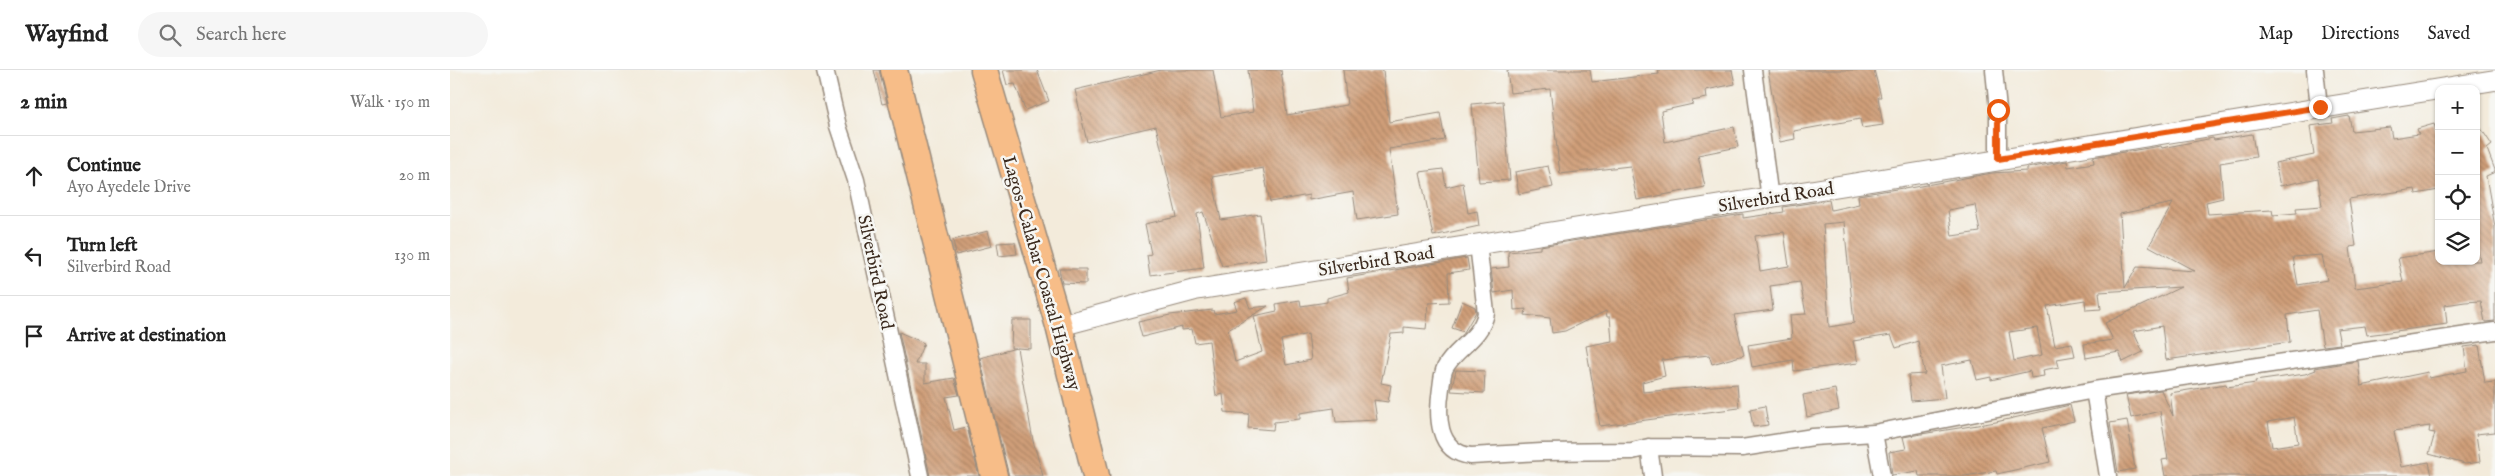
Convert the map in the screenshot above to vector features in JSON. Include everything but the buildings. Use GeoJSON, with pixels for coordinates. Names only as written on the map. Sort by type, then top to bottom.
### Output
{"type":"FeatureCollection","features":[{"type":"Feature","properties":{"kind":"highway"},"geometry":{"type":"LineString","coordinates":[[894,70],[994,476]]}},
{"type":"Feature","properties":{"kind":"highway","name":"Lagos-Calabar Coastal Highway"},"geometry":{"type":"LineString","coordinates":[[984,70],[1059,326],[1096,476]]}},
{"type":"Feature","properties":{"kind":"street","name":"Silverbird Road"},"geometry":{"type":"LineString","coordinates":[[825,70],[838,126],[856,180],[920,476]]}},
{"type":"Feature","properties":{"kind":"street"},"geometry":{"type":"LineString","coordinates":[[1753,70],[1770,199]]}},
{"type":"Feature","properties":{"kind":"street"},"geometry":{"type":"LineString","coordinates":[[1994,70],[1998,110],[1998,159]]}},
{"type":"Feature","properties":{"kind":"street"},"geometry":{"type":"LineString","coordinates":[[2315,70],[2320,107]]}},
{"type":"Feature","properties":{"kind":"street","name":"Silverbird Road"},"geometry":{"type":"LineString","coordinates":[[1059,326],[1195,290],[1770,199],[1998,159],[2495,80]]}},
{"type":"Feature","properties":{"kind":"street"},"geometry":{"type":"LineString","coordinates":[[1478,244],[1486,313],[1485,322],[1470,342],[1445,368],[1440,396],[1439,419],[1441,433],[1446,442],[1460,455],[1471,456],[1561,451],[1632,451],[1649,447],[1742,448],[1813,437],[1874,432],[2094,390],[2495,331]]}},
{"type":"Feature","properties":{"kind":"street"},"geometry":{"type":"LineString","coordinates":[[2094,390],[2108,476]]}},
{"type":"Feature","properties":{"kind":"street"},"geometry":{"type":"LineString","coordinates":[[1874,432],[1882,476]]}},
{"type":"Feature","properties":{"kind":"street"},"geometry":{"type":"LineString","coordinates":[[1649,447],[1653,476]]}},
{"type":"Feature","properties":{"kind":"route"},"geometry":{"type":"LineString","coordinates":[[1998,110],[1998,159],[2320,107]]}}]}
